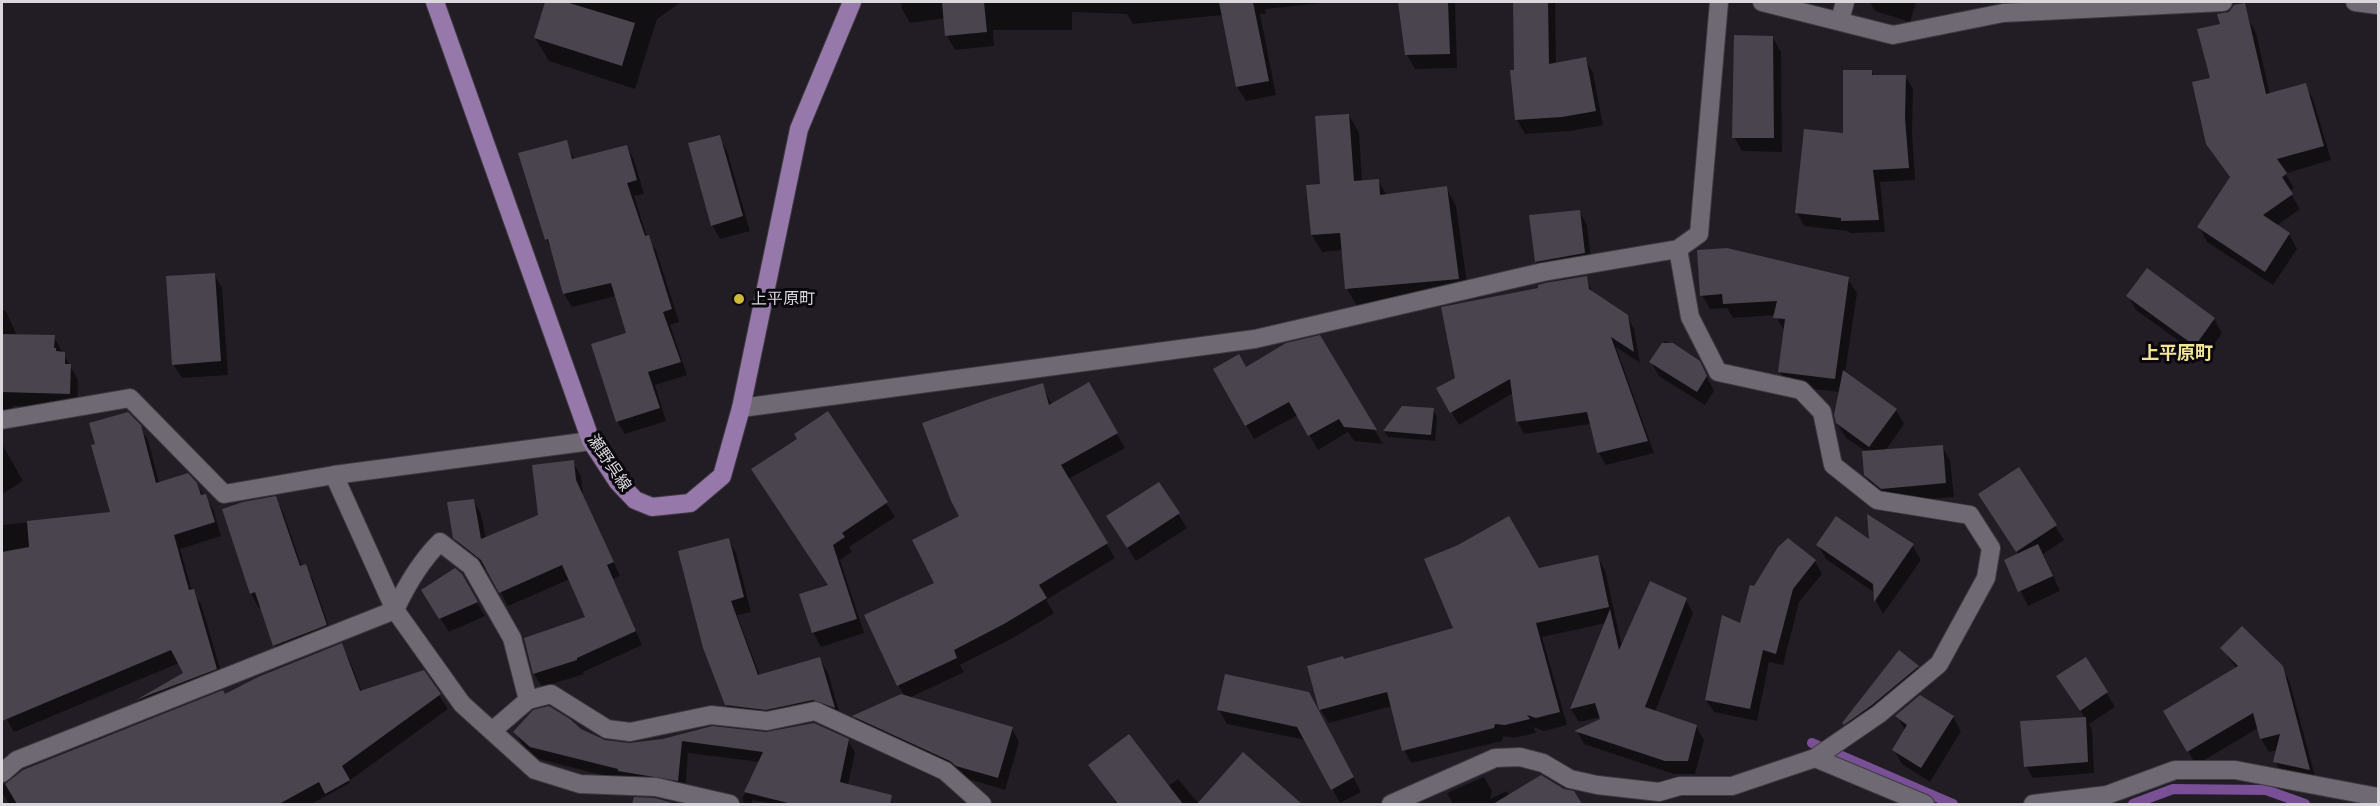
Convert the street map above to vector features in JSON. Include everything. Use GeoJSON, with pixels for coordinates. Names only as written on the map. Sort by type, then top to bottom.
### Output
{"type":"FeatureCollection","features":[{"type":"Feature","properties":{"kind":"main road","name":"瀬野呉線"},"geometry":{"type":"LineString","coordinates":[[435,2],[591,441],[618,482],[635,500],[652,507],[690,503],[722,476],[741,408],[799,129],[852,2]]}},
{"type":"Feature","properties":{"kind":"street"},"geometry":{"type":"LineString","coordinates":[[741,408],[1256,339],[1543,272],[1678,249],[1699,234],[1719,2]]}},
{"type":"Feature","properties":{"kind":"street"},"geometry":{"type":"LineString","coordinates":[[1762,2],[1893,35],[2003,13],[2223,2]]}},
{"type":"Feature","properties":{"kind":"street"},"geometry":{"type":"LineString","coordinates":[[1840,20],[1845,2]]}},
{"type":"Feature","properties":{"kind":"street"},"geometry":{"type":"LineString","coordinates":[[2355,2],[2379,5]]}},
{"type":"Feature","properties":{"kind":"street"},"geometry":{"type":"LineString","coordinates":[[1643,804],[1659,792],[1680,786],[1732,786],[1815,758],[1879,714],[1939,664],[1986,578],[1990,548],[1970,515],[1877,500],[1833,465],[1822,412],[1801,390],[1718,372],[1690,317],[1678,249]]}},
{"type":"Feature","properties":{"kind":"street"},"geometry":{"type":"LineString","coordinates":[[2,420],[130,398],[224,494],[334,475],[591,441]]}},
{"type":"Feature","properties":{"kind":"street"},"geometry":{"type":"LineString","coordinates":[[334,475],[395,610],[462,705],[535,770],[580,784],[656,787],[730,804]]}},
{"type":"Feature","properties":{"kind":"street"},"geometry":{"type":"LineString","coordinates":[[2,773],[17,760],[395,610],[405,587],[425,556],[440,542],[471,566],[512,638],[528,700]]}},
{"type":"Feature","properties":{"kind":"street"},"geometry":{"type":"LineString","coordinates":[[492,731],[528,700],[551,694],[607,729],[630,732],[711,715],[767,721],[815,711],[945,771],[982,804]]}},
{"type":"Feature","properties":{"kind":"street"},"geometry":{"type":"LineString","coordinates":[[1391,804],[1495,758],[1520,757],[1543,763],[1570,778],[1597,785],[1659,792]]}},
{"type":"Feature","properties":{"kind":"street"},"geometry":{"type":"LineString","coordinates":[[1815,758],[1925,804]]}},
{"type":"Feature","properties":{"kind":"street"},"geometry":{"type":"LineString","coordinates":[[2033,804],[2107,795],[2175,770],[2235,770],[2379,797]]}},
{"type":"Feature","properties":{"kind":"building"},"geometry":{"type":"Polygon","coordinates":[[[545,2],[566,2],[635,23],[622,66],[534,38],[545,2]]]}},
{"type":"Feature","properties":{"kind":"building"},"geometry":{"type":"Polygon","coordinates":[[[942,2],[984,2],[987,32],[945,36],[942,2]]]}},
{"type":"Feature","properties":{"kind":"building"},"geometry":{"type":"Polygon","coordinates":[[[1219,2],[1253,2],[1269,81],[1236,87],[1219,2]]]}},
{"type":"Feature","properties":{"kind":"building"},"geometry":{"type":"Polygon","coordinates":[[[1398,2],[1448,2],[1450,54],[1405,55],[1398,2]]]}},
{"type":"Feature","properties":{"kind":"building"},"geometry":{"type":"Polygon","coordinates":[[[1513,2],[1548,2],[1549,64],[1586,57],[1596,111],[1562,117],[1515,120],[1510,70],[1514,70],[1513,2]]]}},
{"type":"Feature","properties":{"kind":"building"},"geometry":{"type":"Polygon","coordinates":[[[2245,3],[2266,94],[2306,83],[2324,146],[2277,159],[2287,173],[2282,177],[2293,194],[2263,215],[2290,233],[2265,272],[2197,227],[2230,177],[2206,144],[2192,82],[2210,78],[2197,29],[2220,24],[2217,14],[2229,12],[2234,5],[2245,3]]]}},
{"type":"Feature","properties":{"kind":"building"},"geometry":{"type":"Polygon","coordinates":[[[1734,35],[1773,36],[1774,138],[1732,138],[1734,35]]]}},
{"type":"Feature","properties":{"kind":"building"},"geometry":{"type":"Polygon","coordinates":[[[1843,70],[1872,70],[1872,75],[1906,75],[1905,118],[1909,168],[1873,170],[1879,220],[1841,221],[1841,218],[1795,213],[1804,129],[1843,133],[1843,70]]]}},
{"type":"Feature","properties":{"kind":"building"},"geometry":{"type":"Polygon","coordinates":[[[1349,114],[1354,181],[1379,179],[1380,195],[1447,186],[1459,279],[1345,289],[1340,233],[1311,235],[1306,185],[1320,184],[1315,116],[1349,114]]]}},
{"type":"Feature","properties":{"kind":"building"},"geometry":{"type":"Polygon","coordinates":[[[720,135],[743,216],[711,226],[688,143],[720,135]]]}},
{"type":"Feature","properties":{"kind":"building"},"geometry":{"type":"Polygon","coordinates":[[[567,140],[572,159],[627,145],[637,180],[627,183],[645,236],[649,235],[672,309],[663,312],[681,362],[648,372],[660,408],[616,422],[591,344],[626,333],[611,283],[563,294],[548,239],[545,240],[518,153],[567,140]]]}},
{"type":"Feature","properties":{"kind":"building"},"geometry":{"type":"Polygon","coordinates":[[[1580,210],[1585,253],[1535,262],[1529,215],[1580,210]]]}},
{"type":"Feature","properties":{"kind":"building"},"geometry":{"type":"Polygon","coordinates":[[[1727,248],[1849,277],[1835,379],[1778,372],[1785,319],[1773,318],[1777,301],[1723,304],[1722,294],[1700,296],[1697,250],[1727,248]]]}},
{"type":"Feature","properties":{"kind":"building"},"geometry":{"type":"Polygon","coordinates":[[[2147,268],[2215,318],[2195,346],[2126,296],[2147,268]]]}},
{"type":"Feature","properties":{"kind":"building"},"geometry":{"type":"Polygon","coordinates":[[[215,273],[221,361],[172,365],[166,276],[215,273]]]}},
{"type":"Feature","properties":{"kind":"building"},"geometry":{"type":"Polygon","coordinates":[[[1587,276],[1589,289],[1628,315],[1634,352],[1611,337],[1648,441],[1597,453],[1587,412],[1516,422],[1510,379],[1450,413],[1436,388],[1455,378],[1441,307],[1538,288],[1538,285],[1545,283],[1587,276]]]}},
{"type":"Feature","properties":{"kind":"building"},"geometry":{"type":"Polygon","coordinates":[[[2,334],[55,335],[54,348],[56,351],[65,352],[65,364],[71,364],[70,394],[2,392],[2,334]]]}},
{"type":"Feature","properties":{"kind":"building"},"geometry":{"type":"Polygon","coordinates":[[[1320,335],[1377,430],[1344,427],[1339,419],[1308,436],[1289,402],[1245,426],[1213,369],[1239,354],[1246,367],[1286,343],[1320,335]]]}},
{"type":"Feature","properties":{"kind":"building"},"geometry":{"type":"Polygon","coordinates":[[[1662,343],[1673,343],[1700,361],[1707,376],[1697,392],[1649,362],[1662,343]]]}},
{"type":"Feature","properties":{"kind":"building"},"geometry":{"type":"Polygon","coordinates":[[[1843,370],[1897,409],[1869,447],[1836,423],[1834,415],[1843,370]]]}},
{"type":"Feature","properties":{"kind":"building"},"geometry":{"type":"Polygon","coordinates":[[[1089,382],[1118,433],[1061,465],[1108,543],[1039,585],[1047,598],[954,650],[957,658],[897,686],[864,615],[934,583],[912,540],[959,516],[951,501],[922,423],[1043,383],[1049,405],[1089,382]]]}},
{"type":"Feature","properties":{"kind":"building"},"geometry":{"type":"Polygon","coordinates":[[[1402,406],[1434,408],[1431,435],[1383,431],[1402,406]]]}},
{"type":"Feature","properties":{"kind":"building"},"geometry":{"type":"Polygon","coordinates":[[[828,411],[888,502],[842,533],[845,537],[833,545],[857,619],[812,633],[799,594],[828,585],[751,469],[797,439],[794,434],[828,411]]]}},
{"type":"Feature","properties":{"kind":"building"},"geometry":{"type":"Polygon","coordinates":[[[128,412],[141,425],[156,483],[188,473],[197,483],[201,495],[206,494],[215,522],[174,535],[189,590],[194,589],[217,669],[136,700],[183,673],[171,650],[2,721],[2,552],[29,547],[27,521],[110,512],[91,445],[95,444],[89,423],[128,412]]]}},
{"type":"Feature","properties":{"kind":"building"},"geometry":{"type":"Polygon","coordinates":[[[1943,445],[1946,483],[1881,489],[1864,475],[1862,451],[1943,445]]]}},
{"type":"Feature","properties":{"kind":"building"},"geometry":{"type":"Polygon","coordinates":[[[574,460],[576,480],[614,562],[607,565],[636,631],[577,660],[533,674],[524,638],[585,617],[562,565],[499,593],[481,560],[453,538],[447,502],[474,499],[481,539],[538,515],[532,465],[574,460]]]}},
{"type":"Feature","properties":{"kind":"building"},"geometry":{"type":"Polygon","coordinates":[[[2019,467],[2057,525],[2016,552],[1978,494],[2019,467]]]}},
{"type":"Feature","properties":{"kind":"building"},"geometry":{"type":"Polygon","coordinates":[[[1159,482],[1180,513],[1127,548],[1106,516],[1159,482]]]}},
{"type":"Feature","properties":{"kind":"building"},"geometry":{"type":"Polygon","coordinates":[[[276,496],[300,566],[306,564],[327,625],[273,646],[255,592],[250,594],[222,509],[243,502],[276,496]]]}},
{"type":"Feature","properties":{"kind":"building"},"geometry":{"type":"Polygon","coordinates":[[[1867,514],[1914,544],[1874,602],[1873,584],[1816,545],[1836,516],[1869,539],[1867,514]]]}},
{"type":"Feature","properties":{"kind":"building"},"geometry":{"type":"Polygon","coordinates":[[[1509,516],[1539,568],[1598,555],[1609,607],[1536,623],[1560,712],[1536,718],[1527,715],[1530,719],[1505,725],[1495,724],[1494,728],[1402,751],[1387,692],[1319,710],[1307,666],[1343,656],[1344,659],[1453,628],[1424,559],[1458,545],[1509,516]]]}},
{"type":"Feature","properties":{"kind":"building"},"geometry":{"type":"Polygon","coordinates":[[[729,538],[744,597],[731,601],[758,675],[820,657],[835,708],[813,700],[766,710],[725,705],[703,648],[678,551],[729,538]]]}},
{"type":"Feature","properties":{"kind":"building"},"geometry":{"type":"Polygon","coordinates":[[[1788,538],[1816,560],[1793,589],[1776,654],[1763,650],[1750,709],[1705,700],[1722,615],[1740,623],[1750,585],[1754,586],[1778,547],[1788,538]]]}},
{"type":"Feature","properties":{"kind":"building"},"geometry":{"type":"Polygon","coordinates":[[[2038,544],[2053,576],[2018,592],[2004,560],[2038,544]]]}},
{"type":"Feature","properties":{"kind":"building"},"geometry":{"type":"Polygon","coordinates":[[[455,568],[462,574],[478,602],[439,619],[421,590],[455,568]]]}},
{"type":"Feature","properties":{"kind":"building"},"geometry":{"type":"Polygon","coordinates":[[[1650,581],[1687,598],[1645,707],[1697,725],[1688,761],[1665,761],[1574,731],[1600,719],[1595,703],[1570,709],[1610,609],[1619,650],[1650,581]]]}},
{"type":"Feature","properties":{"kind":"building"},"geometry":{"type":"Polygon","coordinates":[[[2242,626],[2283,666],[2310,770],[2273,762],[2280,734],[2260,739],[2253,713],[2187,752],[2163,711],[2238,666],[2220,648],[2242,626]]]}},
{"type":"Feature","properties":{"kind":"building"},"geometry":{"type":"Polygon","coordinates":[[[342,643],[360,691],[424,670],[441,694],[342,766],[350,780],[325,794],[319,782],[279,804],[17,804],[5,784],[23,770],[223,690],[225,694],[258,677],[342,643]]]}},
{"type":"Feature","properties":{"kind":"building"},"geometry":{"type":"Polygon","coordinates":[[[1899,650],[1919,666],[1844,725],[1842,723],[1899,650]]]}},
{"type":"Feature","properties":{"kind":"building"},"geometry":{"type":"Polygon","coordinates":[[[2086,657],[2108,692],[2080,711],[2056,676],[2086,657]]]}},
{"type":"Feature","properties":{"kind":"building"},"geometry":{"type":"Polygon","coordinates":[[[1225,674],[1309,692],[1354,777],[1331,790],[1297,727],[1217,710],[1225,674]]]}},
{"type":"Feature","properties":{"kind":"building"},"geometry":{"type":"Polygon","coordinates":[[[901,694],[1013,727],[998,778],[956,766],[950,761],[852,716],[901,694]]]}},
{"type":"Feature","properties":{"kind":"building"},"geometry":{"type":"Polygon","coordinates":[[[1920,695],[1954,716],[1921,768],[1892,750],[1907,725],[1895,716],[1920,695]]]}},
{"type":"Feature","properties":{"kind":"building"},"geometry":{"type":"Polygon","coordinates":[[[549,706],[581,729],[605,740],[629,743],[663,739],[712,726],[766,732],[814,723],[849,739],[840,782],[892,795],[890,804],[792,804],[744,792],[763,752],[682,741],[678,781],[618,771],[618,769],[530,747],[513,732],[533,710],[549,706]]]}},
{"type":"Feature","properties":{"kind":"building"},"geometry":{"type":"Polygon","coordinates":[[[2086,717],[2088,762],[2024,767],[2020,721],[2086,717]]]}},
{"type":"Feature","properties":{"kind":"building"},"geometry":{"type":"Polygon","coordinates":[[[1129,734],[1183,804],[1118,804],[1088,765],[1129,734]]]}},
{"type":"Feature","properties":{"kind":"building"},"geometry":{"type":"Polygon","coordinates":[[[1243,752],[1302,804],[1197,804],[1243,752]]]}},
{"type":"Feature","properties":{"kind":"building"},"geometry":{"type":"Polygon","coordinates":[[[1541,775],[1564,789],[1574,791],[1582,804],[1493,804],[1541,775]]]}},
{"type":"Feature","properties":{"kind":"building"},"geometry":{"type":"Polygon","coordinates":[[[634,797],[655,798],[676,804],[632,804],[634,797]]]}},
{"type":"Feature","properties":{"kind":"waterway"},"geometry":{"type":"LineString","coordinates":[[1812,743],[1953,804]]}},
{"type":"Feature","properties":{"kind":"waterway"},"geometry":{"type":"LineString","coordinates":[[2133,804],[2173,789],[2266,790],[2305,804]]}},
{"type":"Feature","properties":{"kind":"place","name":"上平原町"},"geometry":{"type":"Point","coordinates":[739,299]}},
{"type":"Feature","properties":{"kind":"district","name":"上平原町"},"geometry":{"type":"Point","coordinates":[2177,354]}}]}
